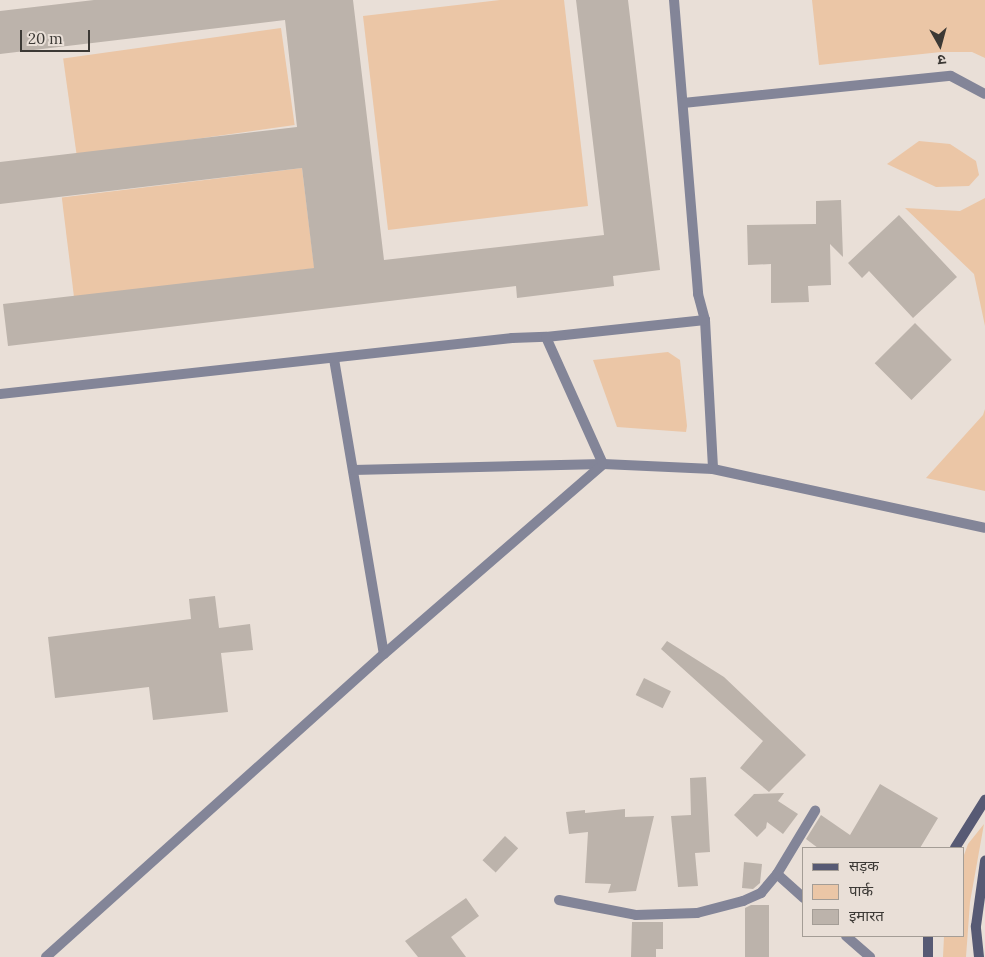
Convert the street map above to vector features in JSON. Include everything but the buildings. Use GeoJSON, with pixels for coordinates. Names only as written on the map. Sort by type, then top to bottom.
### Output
{"type":"FeatureCollection","features":[{"type":"Feature","properties":{"kind":"street"},"geometry":{"type":"LineString","coordinates":[[674,0],[698,294],[705,320],[713,469]]}},
{"type":"Feature","properties":{"kind":"street"},"geometry":{"type":"LineString","coordinates":[[683,103],[950,76],[985,94]]}},
{"type":"Feature","properties":{"kind":"street"},"geometry":{"type":"LineString","coordinates":[[0,394],[334,359],[512,338],[546,337],[705,320]]}},
{"type":"Feature","properties":{"kind":"street"},"geometry":{"type":"LineString","coordinates":[[546,337],[603,464]]}},
{"type":"Feature","properties":{"kind":"street"},"geometry":{"type":"LineString","coordinates":[[334,359],[384,654]]}},
{"type":"Feature","properties":{"kind":"street"},"geometry":{"type":"LineString","coordinates":[[46,957],[384,654],[603,464]]}},
{"type":"Feature","properties":{"kind":"street"},"geometry":{"type":"LineString","coordinates":[[353,470],[603,464],[713,469],[985,528]]}},
{"type":"Feature","properties":{"kind":"street"},"geometry":{"type":"LineString","coordinates":[[956,847],[985,800]]}},
{"type":"Feature","properties":{"kind":"street"},"geometry":{"type":"LineString","coordinates":[[559,900],[636,915],[697,913],[743,901],[761,893],[777,874],[815,811]]}},
{"type":"Feature","properties":{"kind":"street"},"geometry":{"type":"LineString","coordinates":[[979,957],[976,926],[985,861]]}},
{"type":"Feature","properties":{"kind":"street"},"geometry":{"type":"LineString","coordinates":[[777,874],[802,896]]}},
{"type":"Feature","properties":{"kind":"street"},"geometry":{"type":"LineString","coordinates":[[847,937],[870,957]]}},
{"type":"Feature","properties":{"kind":"street"},"geometry":{"type":"LineString","coordinates":[[928,937],[928,957]]}},
{"type":"Feature","properties":{"kind":"green space"},"geometry":{"type":"Polygon","coordinates":[[[500,0],[564,0],[588,206],[388,230],[363,16],[500,0]]]}},
{"type":"Feature","properties":{"kind":"green space"},"geometry":{"type":"Polygon","coordinates":[[[812,0],[985,0],[985,58],[972,52],[941,52],[819,65],[812,0]]]}},
{"type":"Feature","properties":{"kind":"green space"},"geometry":{"type":"Polygon","coordinates":[[[281,28],[295,125],[77,156],[63,59],[281,28]]]}},
{"type":"Feature","properties":{"kind":"green space"},"geometry":{"type":"Polygon","coordinates":[[[919,141],[950,144],[976,161],[979,175],[969,186],[936,187],[887,164],[919,141]]]}},
{"type":"Feature","properties":{"kind":"green space"},"geometry":{"type":"Polygon","coordinates":[[[302,168],[314,268],[74,298],[62,197],[302,168]]]}},
{"type":"Feature","properties":{"kind":"green space"},"geometry":{"type":"Polygon","coordinates":[[[985,198],[985,326],[974,274],[905,208],[960,211],[985,198]]]}},
{"type":"Feature","properties":{"kind":"green space"},"geometry":{"type":"Polygon","coordinates":[[[668,352],[680,360],[686,432],[617,427],[593,360],[668,352]]]}},
{"type":"Feature","properties":{"kind":"green space"},"geometry":{"type":"Polygon","coordinates":[[[985,409],[985,491],[926,478],[983,415],[985,409]]]}},
{"type":"Feature","properties":{"kind":"green space"},"geometry":{"type":"Polygon","coordinates":[[[984,824],[970,902],[966,957],[943,957],[944,937],[965,937],[965,852],[968,844],[984,824]]]}}]}
